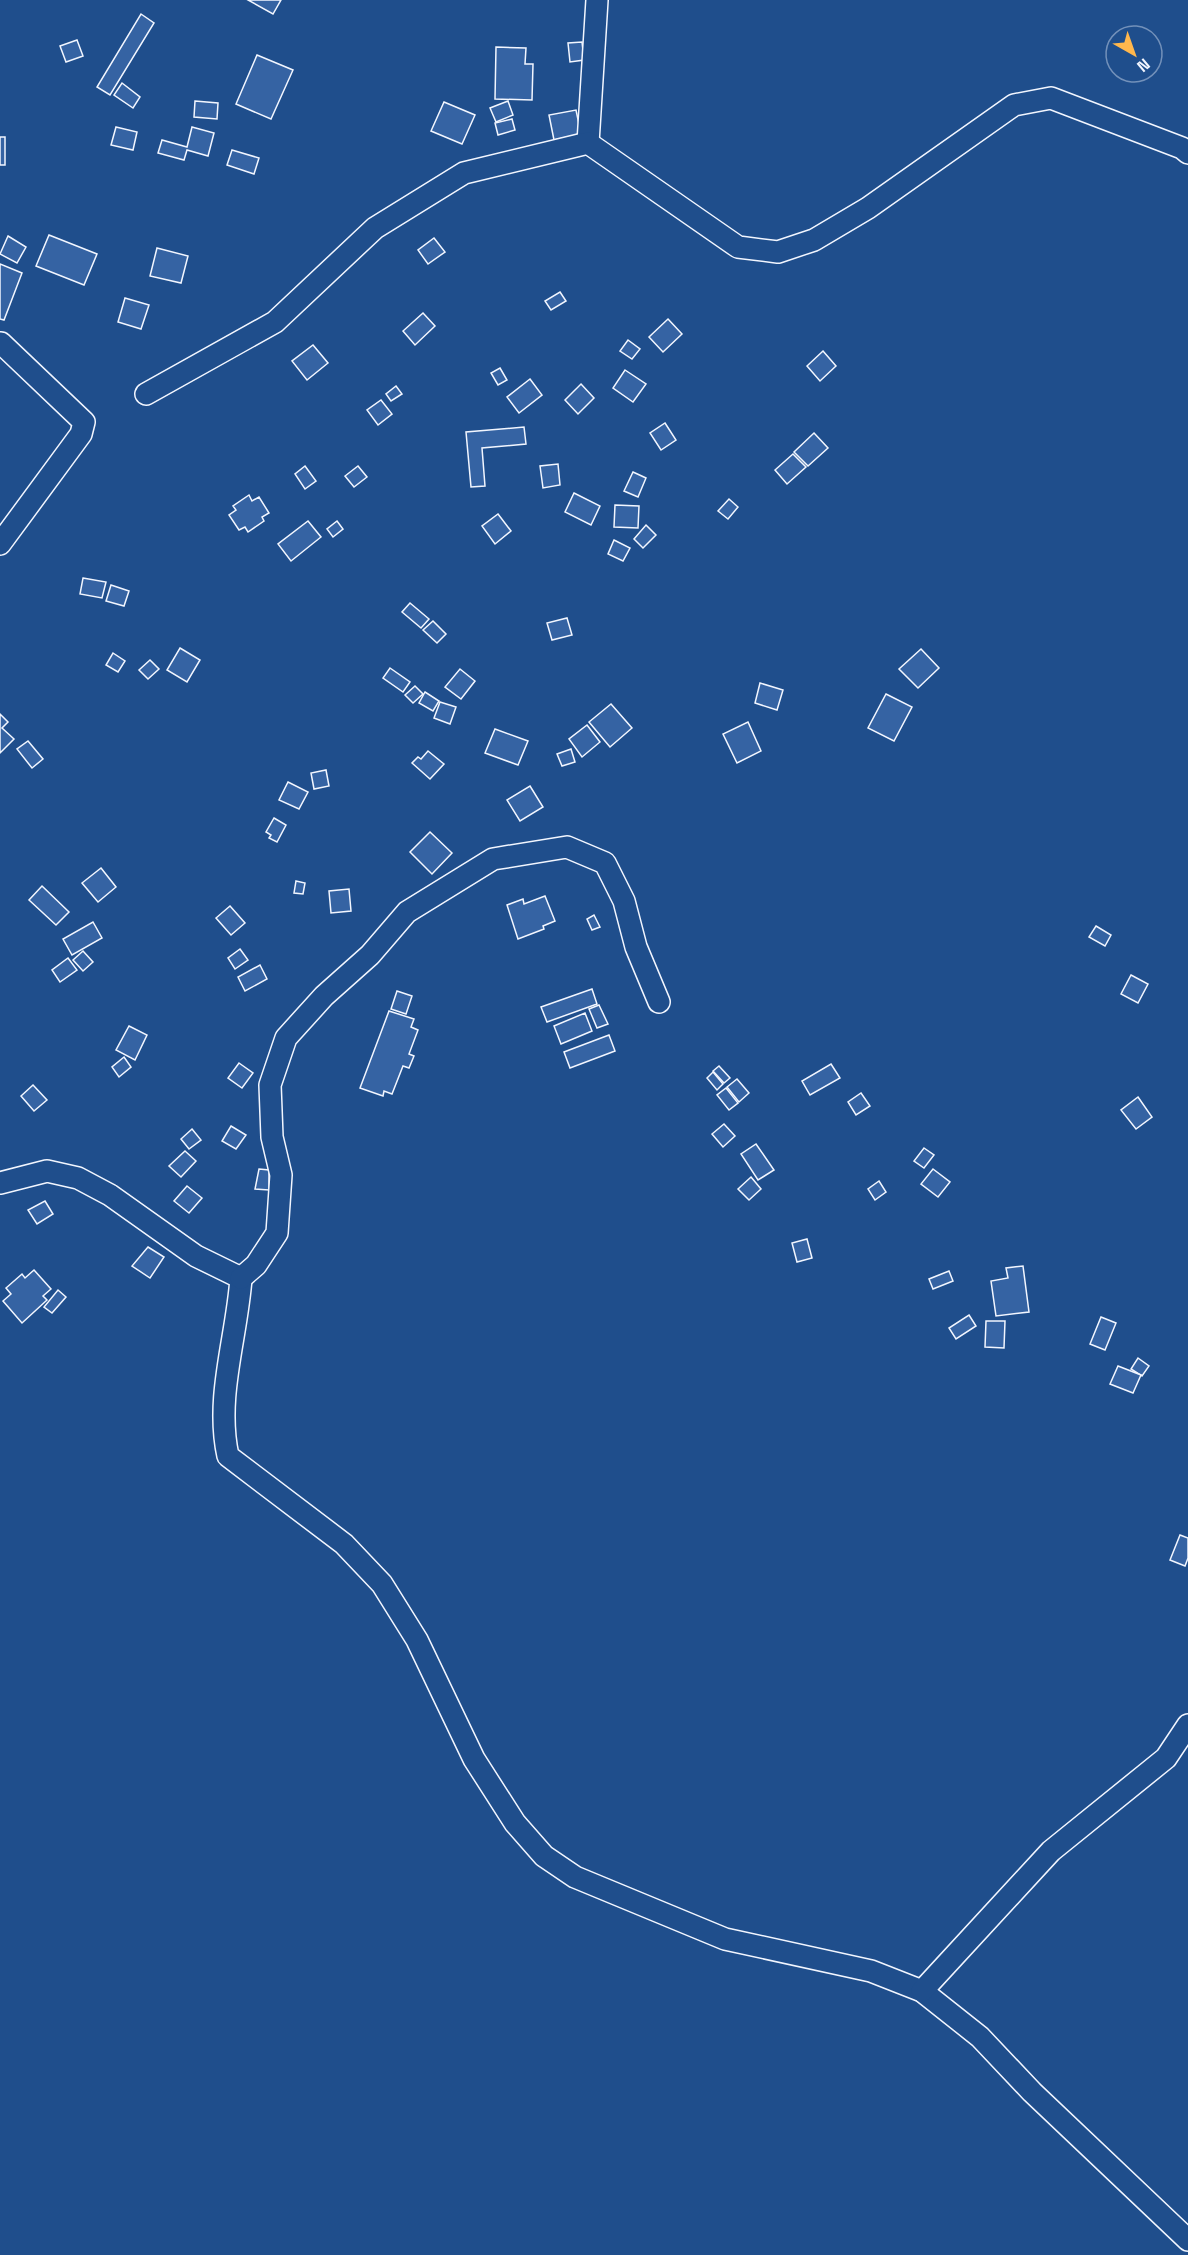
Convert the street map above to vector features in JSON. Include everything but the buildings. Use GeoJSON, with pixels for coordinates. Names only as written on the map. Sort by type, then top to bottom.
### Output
{"type":"FeatureCollection","features":[{"type":"Feature","properties":{"kind":"street"},"geometry":{"type":"LineString","coordinates":[[588,143],[597,0]]}},
{"type":"Feature","properties":{"kind":"street"},"geometry":{"type":"LineString","coordinates":[[146,394],[275,322],[375,228],[464,172],[588,143],[738,247],[778,252],[814,240],[868,208],[1014,105],[1051,98],[1182,148],[1188,153]]}},
{"type":"Feature","properties":{"kind":"street"},"geometry":{"type":"LineString","coordinates":[[0,544],[81,434],[84,422],[1,343]]}},
{"type":"Feature","properties":{"kind":"street"},"geometry":{"type":"LineString","coordinates":[[659,1002],[636,947],[624,901],[605,863],[567,847],[493,859],[407,912],[370,955],[324,996],[286,1038],[270,1085],[272,1137],[281,1175],[277,1233],[256,1265],[241,1278],[225,1389],[222,1429],[228,1456],[344,1544],[382,1584],[417,1640],[474,1759],[515,1823],[543,1856],[575,1877],[725,1939],[871,1971],[922,1991],[980,2037],[1032,2092],[1184,2228]]}},
{"type":"Feature","properties":{"kind":"street"},"geometry":{"type":"LineString","coordinates":[[0,1183],[47,1171],[78,1178],[110,1196],[196,1256],[241,1278]]}},
{"type":"Feature","properties":{"kind":"street"},"geometry":{"type":"LineString","coordinates":[[922,1991],[1051,1851],[1166,1758],[1188,1725]]}}]}
